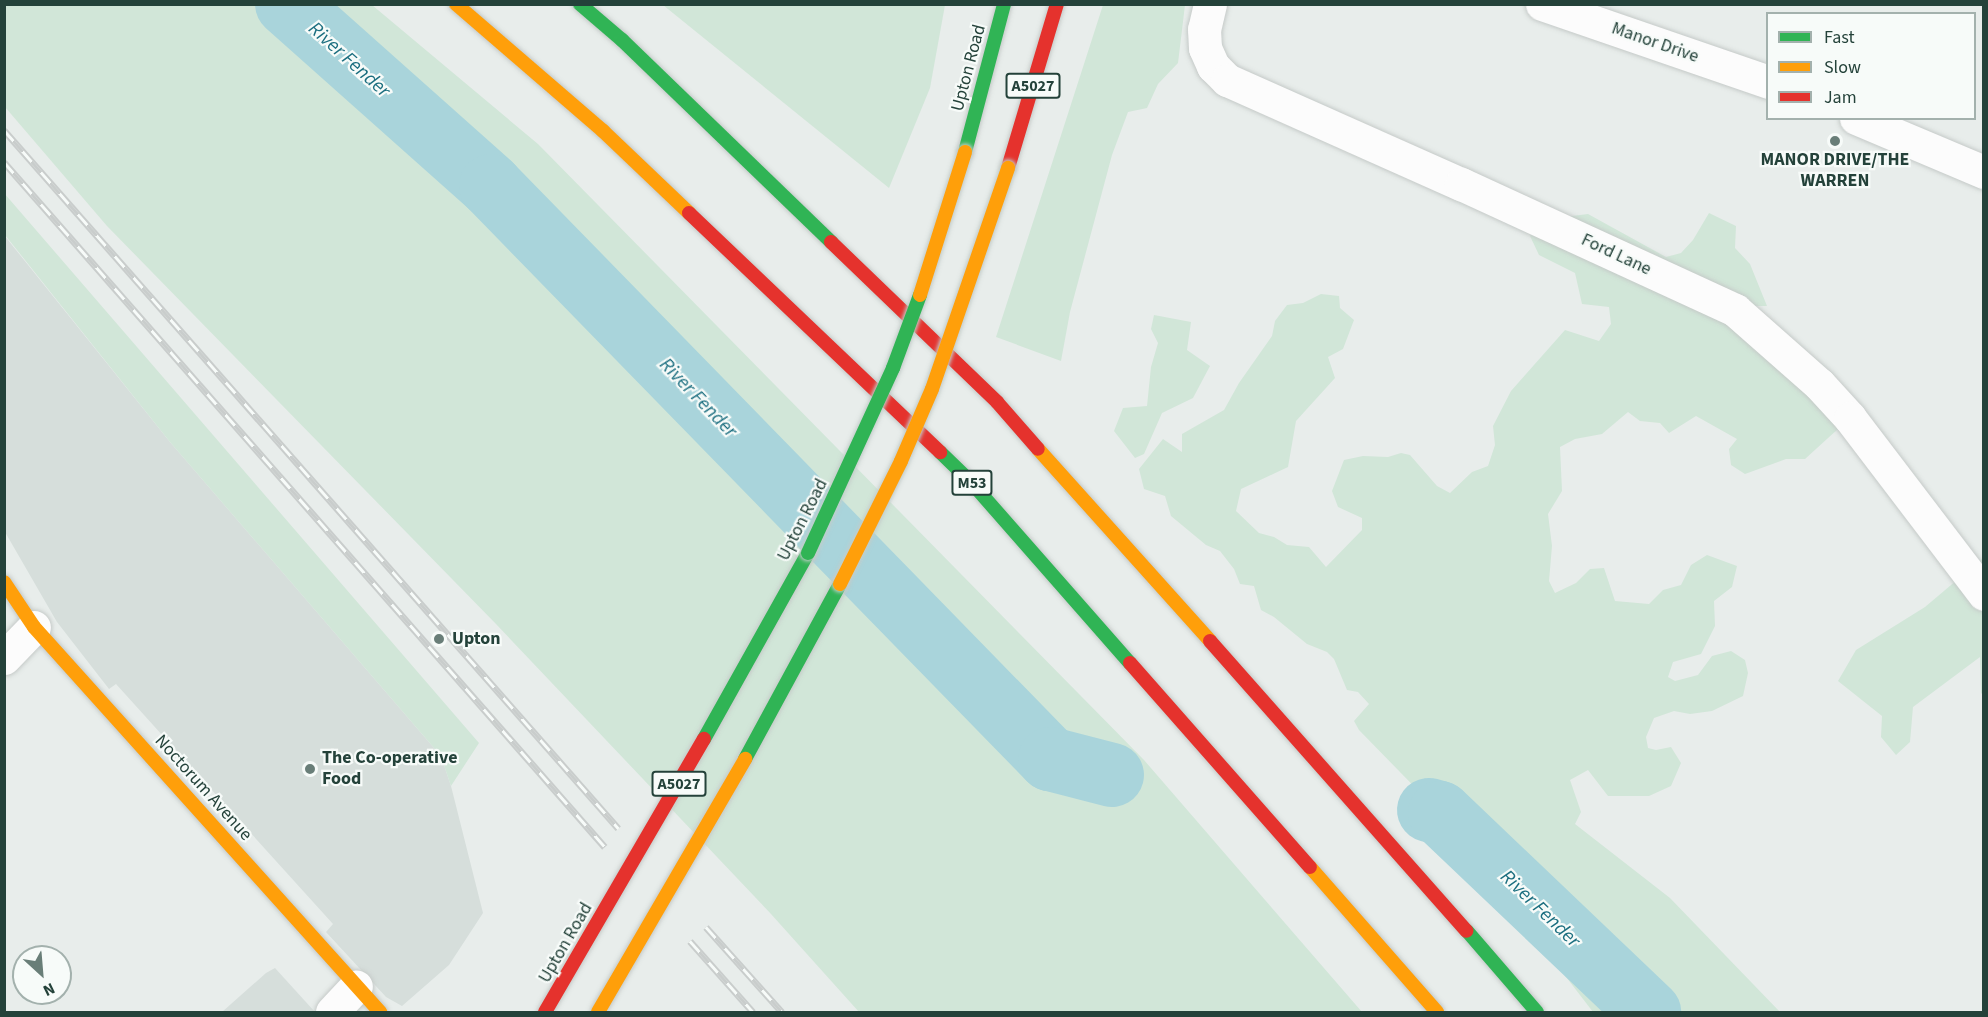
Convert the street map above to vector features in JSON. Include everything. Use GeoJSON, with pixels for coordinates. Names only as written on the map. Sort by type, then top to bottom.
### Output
{"type":"FeatureCollection","features":[{"type":"Feature","properties":{"kind":"main road","name":"M53"},"geometry":{"type":"LineString","coordinates":[[456,4],[603,131],[970,481],[1437,1012]]}},
{"type":"Feature","properties":{"kind":"main road"},"geometry":{"type":"LineString","coordinates":[[580,4],[622,40],[997,402],[1537,1012]]}},
{"type":"Feature","properties":{"kind":"main road","name":"Upton Road"},"geometry":{"type":"LineString","coordinates":[[545,1012],[717,717],[808,553],[892,368],[927,275],[965,152],[998,34],[1004,4]]}},
{"type":"Feature","properties":{"kind":"main road","name":"A5027"},"geometry":{"type":"LineString","coordinates":[[598,1012],[773,711],[901,461],[932,389],[1008,168],[1057,4]]}},
{"type":"Feature","properties":{"kind":"main road","name":"Noctorum Avenue"},"geometry":{"type":"LineString","coordinates":[[4,582],[34,627],[380,1012]]}},
{"type":"Feature","properties":{"kind":"street","name":"Ford Lane"},"geometry":{"type":"LineString","coordinates":[[1210,4],[1204,29],[1206,48],[1214,66],[1227,80],[1735,310],[1819,384],[1850,418],[1983,594]]}},
{"type":"Feature","properties":{"kind":"street","name":"Manor Drive"},"geometry":{"type":"LineString","coordinates":[[1542,4],[1766,82]]}},
{"type":"Feature","properties":{"kind":"street"},"geometry":{"type":"LineString","coordinates":[[1861,120],[1983,172]]}},
{"type":"Feature","properties":{"kind":"street"},"geometry":{"type":"LineString","coordinates":[[4,658],[34,627]]}},
{"type":"Feature","properties":{"kind":"street"},"geometry":{"type":"LineString","coordinates":[[332,1012],[356,986]]}},
{"type":"Feature","properties":{"kind":"shaded area"},"geometry":{"type":"Polygon","coordinates":[[[4,235],[170,442],[441,756],[451,786],[483,913],[449,965],[402,1006],[386,997],[326,932],[333,924],[116,684],[109,689],[57,622],[5,532],[4,235]]]}},
{"type":"Feature","properties":{"kind":"shaded area"},"geometry":{"type":"Polygon","coordinates":[[[275,968],[315,1012],[222,1012],[266,973],[275,968]]]}},
{"type":"Feature","properties":{"kind":"green space"},"geometry":{"type":"Polygon","coordinates":[[[4,5],[372,5],[538,144],[1144,760],[1362,1012],[859,1012],[771,914],[496,624],[107,226],[5,107],[4,5]]]}},
{"type":"Feature","properties":{"kind":"green space"},"geometry":{"type":"Polygon","coordinates":[[[663,5],[945,5],[930,88],[889,188],[663,5]]]}},
{"type":"Feature","properties":{"kind":"green space"},"geometry":{"type":"Polygon","coordinates":[[[1103,5],[1185,5],[1178,63],[1158,84],[1147,108],[1128,112],[1112,155],[1070,312],[1061,361],[996,337],[1103,5]]]}},
{"type":"Feature","properties":{"kind":"green space"},"geometry":{"type":"Polygon","coordinates":[[[4,193],[479,743],[451,786],[441,756],[170,442],[5,235],[4,193]]]}},
{"type":"Feature","properties":{"kind":"green space"},"geometry":{"type":"Polygon","coordinates":[[[1709,213],[1736,226],[1735,248],[1750,264],[1767,306],[1752,306],[1850,418],[1805,459],[1786,459],[1745,474],[1731,465],[1729,449],[1737,439],[1696,416],[1669,433],[1660,423],[1640,421],[1628,412],[1602,434],[1575,439],[1560,447],[1562,491],[1548,514],[1552,546],[1549,581],[1555,593],[1576,583],[1590,569],[1604,568],[1615,601],[1649,604],[1663,590],[1681,585],[1691,565],[1707,555],[1737,566],[1732,587],[1714,601],[1715,626],[1701,654],[1673,662],[1668,677],[1675,681],[1698,675],[1712,656],[1731,651],[1745,660],[1748,673],[1743,696],[1712,711],[1690,714],[1674,711],[1654,718],[1646,737],[1648,748],[1656,750],[1671,747],[1681,763],[1671,786],[1649,796],[1608,796],[1588,770],[1570,780],[1581,812],[1575,824],[1670,898],[1780,1012],[1593,1012],[1440,813],[1359,730],[1354,721],[1369,704],[1358,692],[1347,690],[1334,659],[1327,652],[1307,644],[1274,617],[1261,610],[1254,586],[1240,584],[1234,569],[1220,551],[1206,545],[1171,516],[1165,496],[1144,489],[1139,469],[1163,439],[1182,452],[1182,434],[1224,410],[1239,383],[1272,336],[1275,321],[1287,305],[1303,303],[1321,294],[1339,296],[1340,308],[1354,320],[1343,349],[1328,357],[1335,378],[1296,421],[1288,467],[1241,489],[1236,511],[1259,533],[1274,537],[1287,545],[1309,547],[1326,567],[1362,530],[1362,518],[1338,507],[1332,491],[1344,460],[1363,456],[1388,457],[1401,453],[1410,455],[1437,486],[1450,493],[1472,472],[1488,466],[1495,445],[1493,426],[1511,391],[1565,330],[1599,341],[1611,324],[1609,307],[1582,304],[1575,273],[1539,255],[1530,236],[1536,218],[1541,220],[1588,214],[1666,257],[1681,253],[1693,240],[1709,213]]]}},
{"type":"Feature","properties":{"kind":"green space"},"geometry":{"type":"Polygon","coordinates":[[[1154,315],[1191,322],[1187,350],[1210,366],[1193,398],[1162,413],[1144,454],[1135,458],[1114,431],[1123,408],[1147,406],[1151,367],[1158,343],[1151,329],[1154,315]]]}},
{"type":"Feature","properties":{"kind":"green space"},"geometry":{"type":"Polygon","coordinates":[[[1983,558],[1983,695],[1981,693],[1980,657],[1913,707],[1910,742],[1896,755],[1881,737],[1882,716],[1838,681],[1856,650],[1925,607],[1983,558]]]}},
{"type":"Feature","properties":{"kind":"waterway","name":"River Fender"},"geometry":{"type":"LineString","coordinates":[[287,4],[491,186],[1050,759],[1112,775]]}},
{"type":"Feature","properties":{"kind":"waterway","name":"River Fender"},"geometry":{"type":"LineString","coordinates":[[1429,810],[1440,813],[1649,1012]]}},
{"type":"Feature","properties":{"kind":"railway"},"geometry":{"type":"LineString","coordinates":[[4,130],[618,828]]}},
{"type":"Feature","properties":{"kind":"railway"},"geometry":{"type":"LineString","coordinates":[[4,162],[605,847]]}},
{"type":"Feature","properties":{"kind":"railway"},"geometry":{"type":"LineString","coordinates":[[706,927],[782,1012]]}},
{"type":"Feature","properties":{"kind":"railway"},"geometry":{"type":"LineString","coordinates":[[690,941],[753,1012]]}},
{"type":"Feature","properties":{"kind":"traffic: fast"},"geometry":{"type":"LineString","coordinates":[[580,4],[622,40],[831,242]]}},
{"type":"Feature","properties":{"kind":"traffic: fast"},"geometry":{"type":"LineString","coordinates":[[965,152],[1004,4]]}},
{"type":"Feature","properties":{"kind":"traffic: fast"},"geometry":{"type":"LineString","coordinates":[[808,553],[893,368],[920,295]]}},
{"type":"Feature","properties":{"kind":"traffic: fast"},"geometry":{"type":"LineString","coordinates":[[940,452],[970,481],[1130,663]]}},
{"type":"Feature","properties":{"kind":"traffic: fast"},"geometry":{"type":"LineString","coordinates":[[704,739],[808,553]]}},
{"type":"Feature","properties":{"kind":"traffic: fast"},"geometry":{"type":"LineString","coordinates":[[745,759],[840,584]]}},
{"type":"Feature","properties":{"kind":"traffic: fast"},"geometry":{"type":"LineString","coordinates":[[1467,931],[1537,1012]]}},
{"type":"Feature","properties":{"kind":"traffic: slow"},"geometry":{"type":"LineString","coordinates":[[456,4],[603,131],[689,213]]}},
{"type":"Feature","properties":{"kind":"traffic: slow"},"geometry":{"type":"LineString","coordinates":[[920,295],[965,152]]}},
{"type":"Feature","properties":{"kind":"traffic: slow"},"geometry":{"type":"LineString","coordinates":[[840,584],[901,461],[932,389],[1008,168]]}},
{"type":"Feature","properties":{"kind":"traffic: slow"},"geometry":{"type":"LineString","coordinates":[[1038,449],[1210,641]]}},
{"type":"Feature","properties":{"kind":"traffic: slow"},"geometry":{"type":"LineString","coordinates":[[4,582],[34,627],[380,1012]]}},
{"type":"Feature","properties":{"kind":"traffic: slow"},"geometry":{"type":"LineString","coordinates":[[598,1012],[745,759]]}},
{"type":"Feature","properties":{"kind":"traffic: slow"},"geometry":{"type":"LineString","coordinates":[[1310,867],[1437,1012]]}},
{"type":"Feature","properties":{"kind":"traffic: jam"},"geometry":{"type":"LineString","coordinates":[[1008,168],[1057,4]]}},
{"type":"Feature","properties":{"kind":"traffic: jam"},"geometry":{"type":"LineString","coordinates":[[689,213],[940,452]]}},
{"type":"Feature","properties":{"kind":"traffic: jam"},"geometry":{"type":"LineString","coordinates":[[831,242],[997,402],[1038,449]]}},
{"type":"Feature","properties":{"kind":"traffic: jam"},"geometry":{"type":"LineString","coordinates":[[1210,641],[1467,931]]}},
{"type":"Feature","properties":{"kind":"traffic: jam"},"geometry":{"type":"LineString","coordinates":[[1130,663],[1310,867]]}},
{"type":"Feature","properties":{"kind":"traffic: jam"},"geometry":{"type":"LineString","coordinates":[[545,1012],[704,739]]}},
{"type":"Feature","properties":{"kind":"place","name":"MANOR DRIVE/THE WARREN"},"geometry":{"type":"Point","coordinates":[1835,141]}},
{"type":"Feature","properties":{"kind":"place","name":"Upton"},"geometry":{"type":"Point","coordinates":[439,639]}},
{"type":"Feature","properties":{"kind":"place","name":"The Co-operative Food"},"geometry":{"type":"Point","coordinates":[310,769]}}]}
